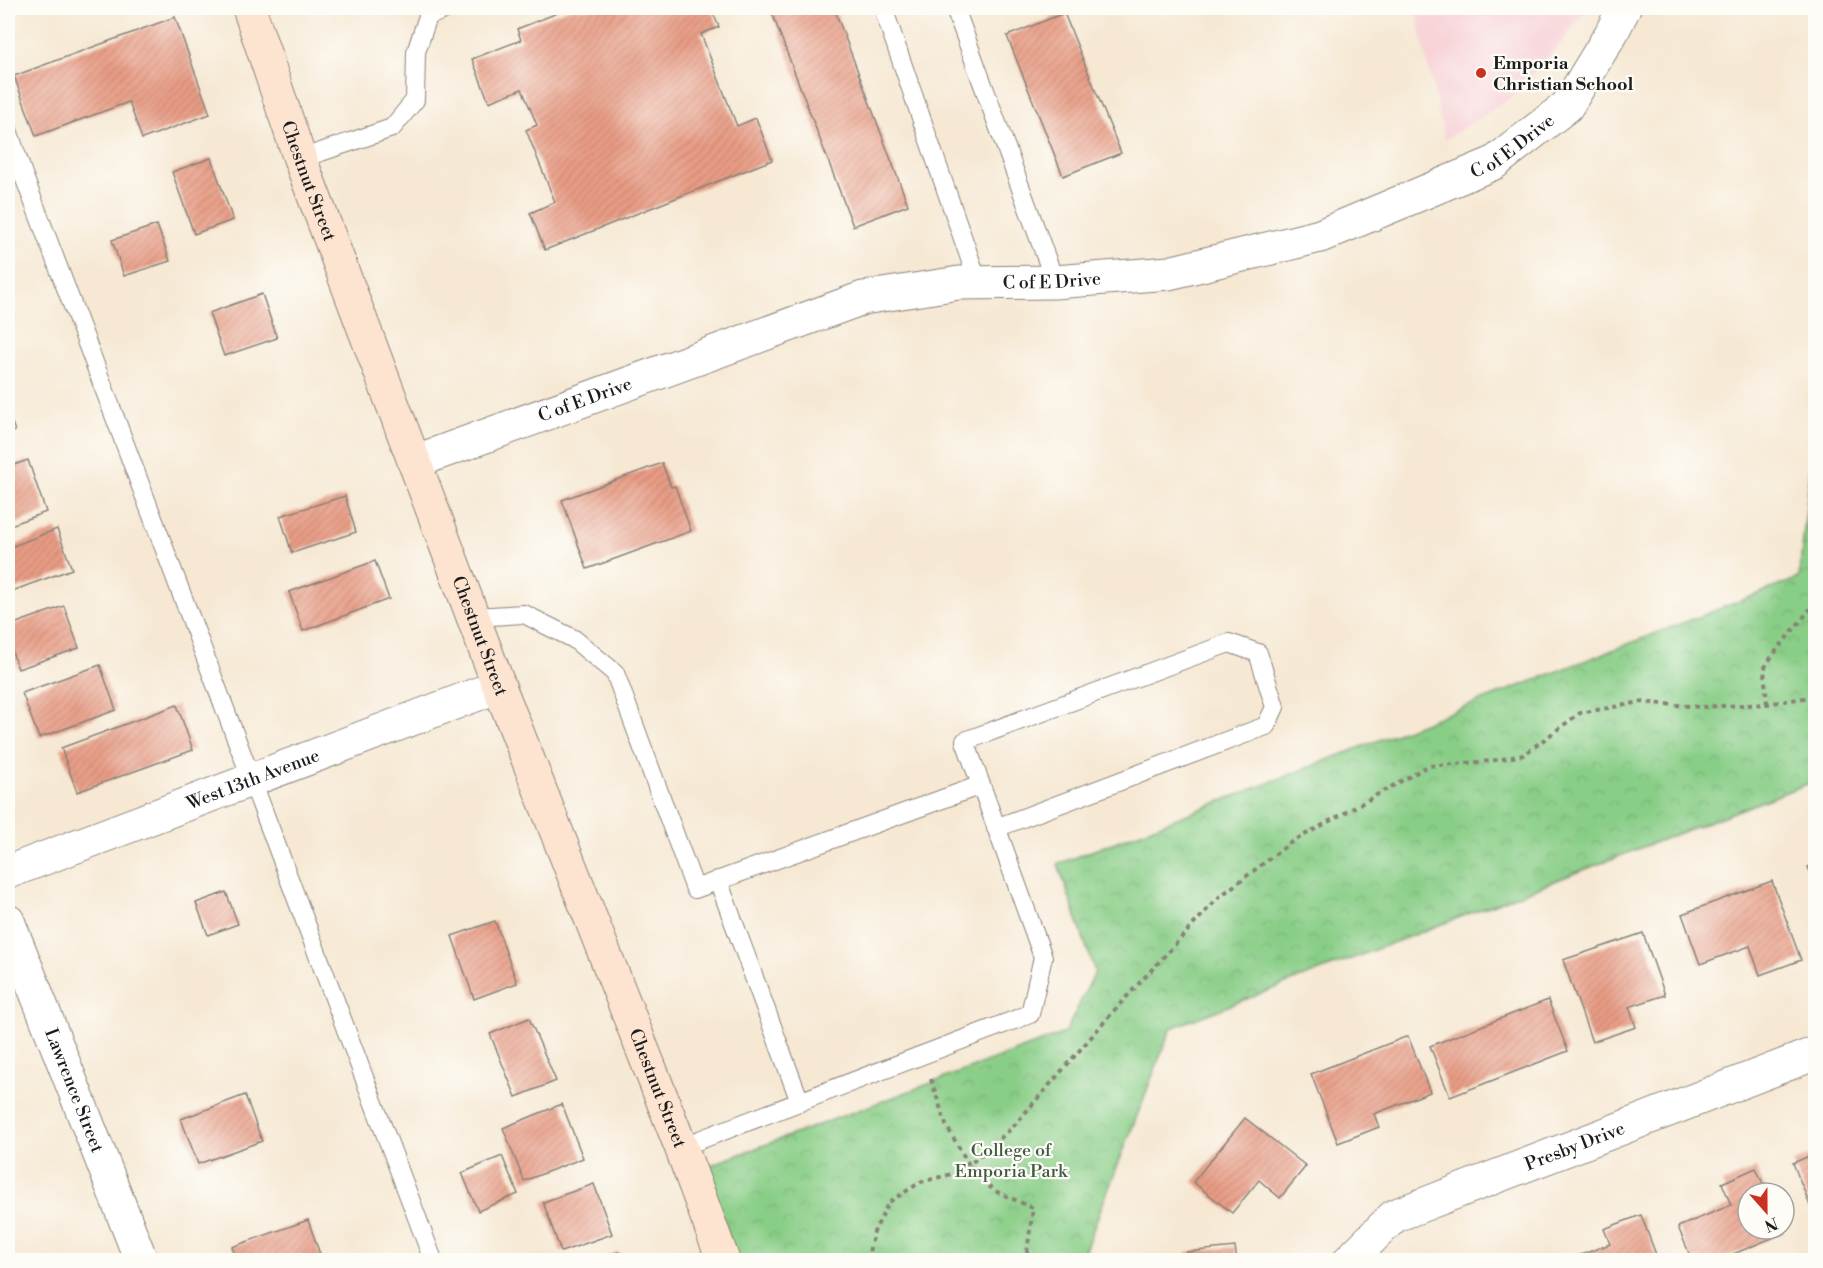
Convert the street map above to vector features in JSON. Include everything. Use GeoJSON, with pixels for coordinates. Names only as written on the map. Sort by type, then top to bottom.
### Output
{"type":"FeatureCollection","features":[{"type":"Feature","properties":{"kind":"street","name":"Chestnut Street"},"geometry":{"type":"LineString","coordinates":[[249,8],[300,159],[414,462],[723,1260]]}},
{"type":"Feature","properties":{"kind":"street","name":"C of E Drive"},"geometry":{"type":"LineString","coordinates":[[414,462],[862,298],[959,283],[1055,282],[1169,273],[1320,236],[1494,163],[1567,106],[1624,8]]}},
{"type":"Feature","properties":{"kind":"street","name":"West 13th Avenue"},"geometry":{"type":"LineString","coordinates":[[8,872],[499,686]]}},
{"type":"Feature","properties":{"kind":"street","name":"Lawrence Street"},"geometry":{"type":"LineString","coordinates":[[8,921],[141,1260]]}},
{"type":"Feature","properties":{"kind":"street","name":"Presby Drive"},"geometry":{"type":"LineString","coordinates":[[1350,1260],[1394,1216],[1815,1053]]}},
{"type":"Feature","properties":{"kind":"lane"},"geometry":{"type":"LineString","coordinates":[[300,159],[392,128],[415,100],[416,52],[428,16],[449,8]]}},
{"type":"Feature","properties":{"kind":"lane"},"geometry":{"type":"LineString","coordinates":[[883,8],[978,282]]}},
{"type":"Feature","properties":{"kind":"lane"},"geometry":{"type":"LineString","coordinates":[[955,8],[1055,282]]}},
{"type":"Feature","properties":{"kind":"lane"},"geometry":{"type":"LineString","coordinates":[[8,130],[434,1260]]}},
{"type":"Feature","properties":{"kind":"lane"},"geometry":{"type":"LineString","coordinates":[[473,617],[524,614],[574,639],[615,673],[695,889],[981,785]]}},
{"type":"Feature","properties":{"kind":"lane"},"geometry":{"type":"LineString","coordinates":[[681,1147],[1030,1014],[1043,957],[996,828],[965,741],[1230,643],[1258,653],[1275,707],[1266,726],[996,828]]}},
{"type":"Feature","properties":{"kind":"lane"},"geometry":{"type":"LineString","coordinates":[[718,880],[800,1102]]}},
{"type":"Feature","properties":{"kind":"path"},"geometry":{"type":"LineString","coordinates":[[1767,704],[1764,669],[1815,602]]}},
{"type":"Feature","properties":{"kind":"path"},"geometry":{"type":"LineString","coordinates":[[867,1260],[874,1232],[889,1202],[921,1182],[952,1174],[969,1165],[1011,1130],[1120,1004],[1218,898],[1290,843],[1428,766],[1491,761],[1523,755],[1580,713],[1641,702],[1701,707],[1767,704],[1815,696]]}},
{"type":"Feature","properties":{"kind":"path"},"geometry":{"type":"LineString","coordinates":[[922,1055],[946,1125],[969,1165],[993,1191],[1033,1209],[1026,1260]]}},
{"type":"Feature","properties":{"kind":"shaded area","name":"Emporia Christian School"},"geometry":{"type":"Polygon","coordinates":[[[1415,8],[1588,8],[1558,46],[1508,100],[1445,140],[1415,8]]]}},
{"type":"Feature","properties":{"kind":"green space","name":"College of Emporia Park"},"geometry":{"type":"Polygon","coordinates":[[[1815,427],[1815,781],[1171,1028],[1081,1260],[737,1260],[703,1168],[1065,1033],[1095,972],[1058,864],[1799,578],[1815,427]]]}},
{"type":"Feature","properties":{"kind":"building"},"geometry":{"type":"Polygon","coordinates":[[[570,8],[711,8],[719,27],[701,34],[737,126],[756,118],[772,160],[545,250],[530,213],[555,202],[526,130],[537,125],[522,89],[489,102],[472,59],[521,40],[517,29],[570,8]]]}},
{"type":"Feature","properties":{"kind":"building"},"geometry":{"type":"Polygon","coordinates":[[[770,8],[834,8],[908,205],[853,226],[770,8]]]}},
{"type":"Feature","properties":{"kind":"building"},"geometry":{"type":"Polygon","coordinates":[[[998,8],[1012,8],[1000,13],[998,8]]]}},
{"type":"Feature","properties":{"kind":"building"},"geometry":{"type":"Polygon","coordinates":[[[1064,13],[1121,153],[1063,176],[1007,36],[1064,13]]]}},
{"type":"Feature","properties":{"kind":"building"},"geometry":{"type":"Polygon","coordinates":[[[175,17],[210,114],[142,139],[129,102],[36,136],[14,76],[175,17]]]}},
{"type":"Feature","properties":{"kind":"building"},"geometry":{"type":"Polygon","coordinates":[[[211,158],[233,220],[194,234],[172,172],[211,158]]]}},
{"type":"Feature","properties":{"kind":"building"},"geometry":{"type":"Polygon","coordinates":[[[157,225],[170,261],[124,276],[112,240],[157,225]]]}},
{"type":"Feature","properties":{"kind":"building"},"geometry":{"type":"Polygon","coordinates":[[[262,294],[277,338],[224,356],[209,313],[262,294]]]}},
{"type":"Feature","properties":{"kind":"building"},"geometry":{"type":"Polygon","coordinates":[[[8,412],[15,431],[8,434],[8,412]]]}},
{"type":"Feature","properties":{"kind":"building"},"geometry":{"type":"Polygon","coordinates":[[[28,460],[46,512],[8,526],[8,467],[28,460]]]}},
{"type":"Feature","properties":{"kind":"building"},"geometry":{"type":"Polygon","coordinates":[[[662,463],[671,487],[675,486],[691,531],[587,569],[562,500],[662,463]]]}},
{"type":"Feature","properties":{"kind":"building"},"geometry":{"type":"Polygon","coordinates":[[[345,496],[356,532],[292,553],[280,516],[345,496]]]}},
{"type":"Feature","properties":{"kind":"building"},"geometry":{"type":"Polygon","coordinates":[[[57,529],[72,569],[12,591],[8,580],[8,548],[57,529]]]}},
{"type":"Feature","properties":{"kind":"building"},"geometry":{"type":"Polygon","coordinates":[[[375,561],[389,599],[303,631],[289,592],[375,561]]]}},
{"type":"Feature","properties":{"kind":"building"},"geometry":{"type":"Polygon","coordinates":[[[64,606],[79,648],[18,669],[8,639],[8,626],[64,606]]]}},
{"type":"Feature","properties":{"kind":"building"},"geometry":{"type":"Polygon","coordinates":[[[100,665],[116,710],[39,738],[22,693],[100,665]]]}},
{"type":"Feature","properties":{"kind":"building"},"geometry":{"type":"Polygon","coordinates":[[[177,705],[193,750],[77,792],[61,748],[177,705]]]}},
{"type":"Feature","properties":{"kind":"building"},"geometry":{"type":"Polygon","coordinates":[[[1816,864],[1816,885],[1815,885],[1808,867],[1816,864]]]}},
{"type":"Feature","properties":{"kind":"building"},"geometry":{"type":"Polygon","coordinates":[[[1772,881],[1801,960],[1760,975],[1750,946],[1700,964],[1682,914],[1772,881]]]}},
{"type":"Feature","properties":{"kind":"building"},"geometry":{"type":"Polygon","coordinates":[[[226,892],[238,924],[208,935],[196,903],[226,892]]]}},
{"type":"Feature","properties":{"kind":"building"},"geometry":{"type":"Polygon","coordinates":[[[495,921],[517,983],[474,999],[452,936],[495,921]]]}},
{"type":"Feature","properties":{"kind":"building"},"geometry":{"type":"Polygon","coordinates":[[[1643,933],[1665,995],[1629,1007],[1636,1027],[1592,1042],[1563,960],[1643,933]]]}},
{"type":"Feature","properties":{"kind":"building"},"geometry":{"type":"Polygon","coordinates":[[[1548,1000],[1568,1051],[1450,1097],[1430,1046],[1548,1000]]]}},
{"type":"Feature","properties":{"kind":"building"},"geometry":{"type":"Polygon","coordinates":[[[529,1018],[556,1081],[516,1097],[490,1034],[529,1018]]]}},
{"type":"Feature","properties":{"kind":"building"},"geometry":{"type":"Polygon","coordinates":[[[1408,1036],[1430,1092],[1374,1114],[1379,1127],[1338,1143],[1311,1074],[1408,1036]]]}},
{"type":"Feature","properties":{"kind":"building"},"geometry":{"type":"Polygon","coordinates":[[[245,1095],[262,1141],[198,1164],[181,1119],[245,1095]]]}},
{"type":"Feature","properties":{"kind":"building"},"geometry":{"type":"Polygon","coordinates":[[[562,1104],[583,1158],[524,1181],[503,1128],[562,1104]]]}},
{"type":"Feature","properties":{"kind":"building"},"geometry":{"type":"Polygon","coordinates":[[[1245,1118],[1306,1166],[1280,1198],[1259,1180],[1232,1213],[1193,1182],[1245,1118]]]}},
{"type":"Feature","properties":{"kind":"building"},"geometry":{"type":"Polygon","coordinates":[[[1816,1153],[1816,1218],[1815,1218],[1793,1163],[1816,1153]]]}},
{"type":"Feature","properties":{"kind":"building"},"geometry":{"type":"Polygon","coordinates":[[[502,1156],[518,1194],[478,1211],[462,1173],[502,1156]]]}},
{"type":"Feature","properties":{"kind":"building"},"geometry":{"type":"Polygon","coordinates":[[[1756,1168],[1762,1181],[1736,1181],[1736,1241],[1765,1241],[1719,1260],[1692,1260],[1678,1227],[1731,1205],[1722,1183],[1756,1168]]]}},
{"type":"Feature","properties":{"kind":"building"},"geometry":{"type":"Polygon","coordinates":[[[594,1184],[612,1234],[561,1252],[543,1202],[594,1184]]]}},
{"type":"Feature","properties":{"kind":"building"},"geometry":{"type":"Polygon","coordinates":[[[1641,1215],[1658,1260],[1567,1260],[1610,1244],[1604,1229],[1641,1215]]]}},
{"type":"Feature","properties":{"kind":"building"},"geometry":{"type":"Polygon","coordinates":[[[308,1220],[322,1260],[237,1260],[232,1247],[308,1220]]]}},
{"type":"Feature","properties":{"kind":"building"},"geometry":{"type":"Polygon","coordinates":[[[1235,1247],[1237,1260],[1187,1260],[1186,1252],[1235,1247]]]}},
{"type":"Feature","properties":{"kind":"building"},"geometry":{"type":"Polygon","coordinates":[[[618,1252],[622,1260],[597,1260],[618,1252]]]}},
{"type":"Feature","properties":{"kind":"place","name":"Emporia Christian School"},"geometry":{"type":"Point","coordinates":[1481,73]}}]}
